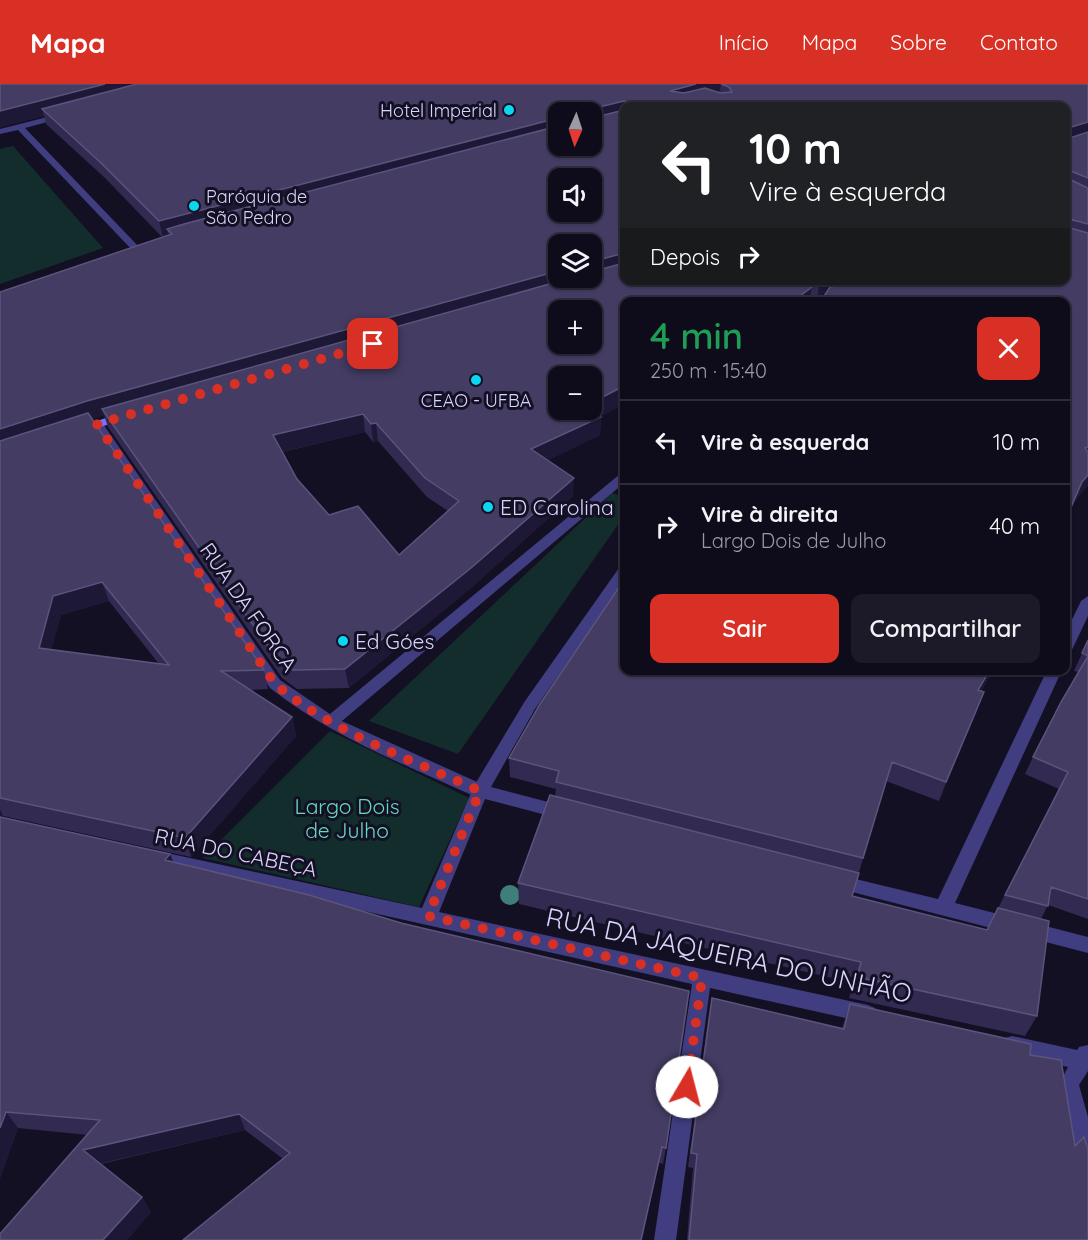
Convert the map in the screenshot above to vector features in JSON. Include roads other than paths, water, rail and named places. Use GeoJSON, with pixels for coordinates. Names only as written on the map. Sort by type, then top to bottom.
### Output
{"type":"FeatureCollection","features":[{"type":"Feature","properties":{"kind":"main road"},"geometry":{"type":"LineString","coordinates":[[126,254],[142,249]]}},
{"type":"Feature","properties":{"kind":"main road"},"geometry":{"type":"LineString","coordinates":[[64,434],[143,410]]}},
{"type":"Feature","properties":{"kind":"street"},"geometry":{"type":"LineString","coordinates":[[0,132],[77,112]]}},
{"type":"Feature","properties":{"kind":"street"},"geometry":{"type":"LineString","coordinates":[[20,127],[142,249]]}},
{"type":"Feature","properties":{"kind":"street"},"geometry":{"type":"LineString","coordinates":[[775,285],[803,297]]}},
{"type":"Feature","properties":{"kind":"street","name":"RUA DA FORCA"},"geometry":{"type":"LineString","coordinates":[[97,424],[275,684],[299,705],[480,791],[584,818]]}},
{"type":"Feature","properties":{"kind":"street"},"geometry":{"type":"LineString","coordinates":[[331,722],[620,480]]}},
{"type":"Feature","properties":{"kind":"street"},"geometry":{"type":"LineString","coordinates":[[428,916],[480,791],[530,705],[620,577]]}},
{"type":"Feature","properties":{"kind":"street"},"geometry":{"type":"LineString","coordinates":[[1070,639],[1088,601]]}},
{"type":"Feature","properties":{"kind":"street"},"geometry":{"type":"LineString","coordinates":[[943,909],[1053,675]]}},
{"type":"Feature","properties":{"kind":"street","name":"RUA DO CABEÇA"},"geometry":{"type":"LineString","coordinates":[[132,852],[428,916]]}},
{"type":"Feature","properties":{"kind":"street"},"geometry":{"type":"LineString","coordinates":[[816,876],[1088,945]]}},
{"type":"Feature","properties":{"kind":"street","name":"RUA DA JAQUEIRA DO UNHÃO"},"geometry":{"type":"LineString","coordinates":[[428,916],[886,1018]]}},
{"type":"Feature","properties":{"kind":"street"},"geometry":{"type":"LineString","coordinates":[[665,1240],[702,978]]}},
{"type":"Feature","properties":{"kind":"street"},"geometry":{"type":"LineString","coordinates":[[990,1040],[1086,1058],[1069,1084],[1088,1157]]}},
{"type":"Feature","properties":{"kind":"place","name":"Hotel Imperial"},"geometry":{"type":"Point","coordinates":[509,110]}},
{"type":"Feature","properties":{"kind":"place","name":"Paróquia de São Pedro"},"geometry":{"type":"Point","coordinates":[194,206]}},
{"type":"Feature","properties":{"kind":"place","name":"CEAO - UFBA"},"geometry":{"type":"Point","coordinates":[476,380]}},
{"type":"Feature","properties":{"kind":"place","name":"ED Carolina"},"geometry":{"type":"Point","coordinates":[488,507]}},
{"type":"Feature","properties":{"kind":"place","name":"Ed Góes"},"geometry":{"type":"Point","coordinates":[343,641]}},
{"type":"Feature","properties":{"kind":"park label","name":"Largo Dois de Julho"},"geometry":{"type":"Point","coordinates":[347,818]}}]}
